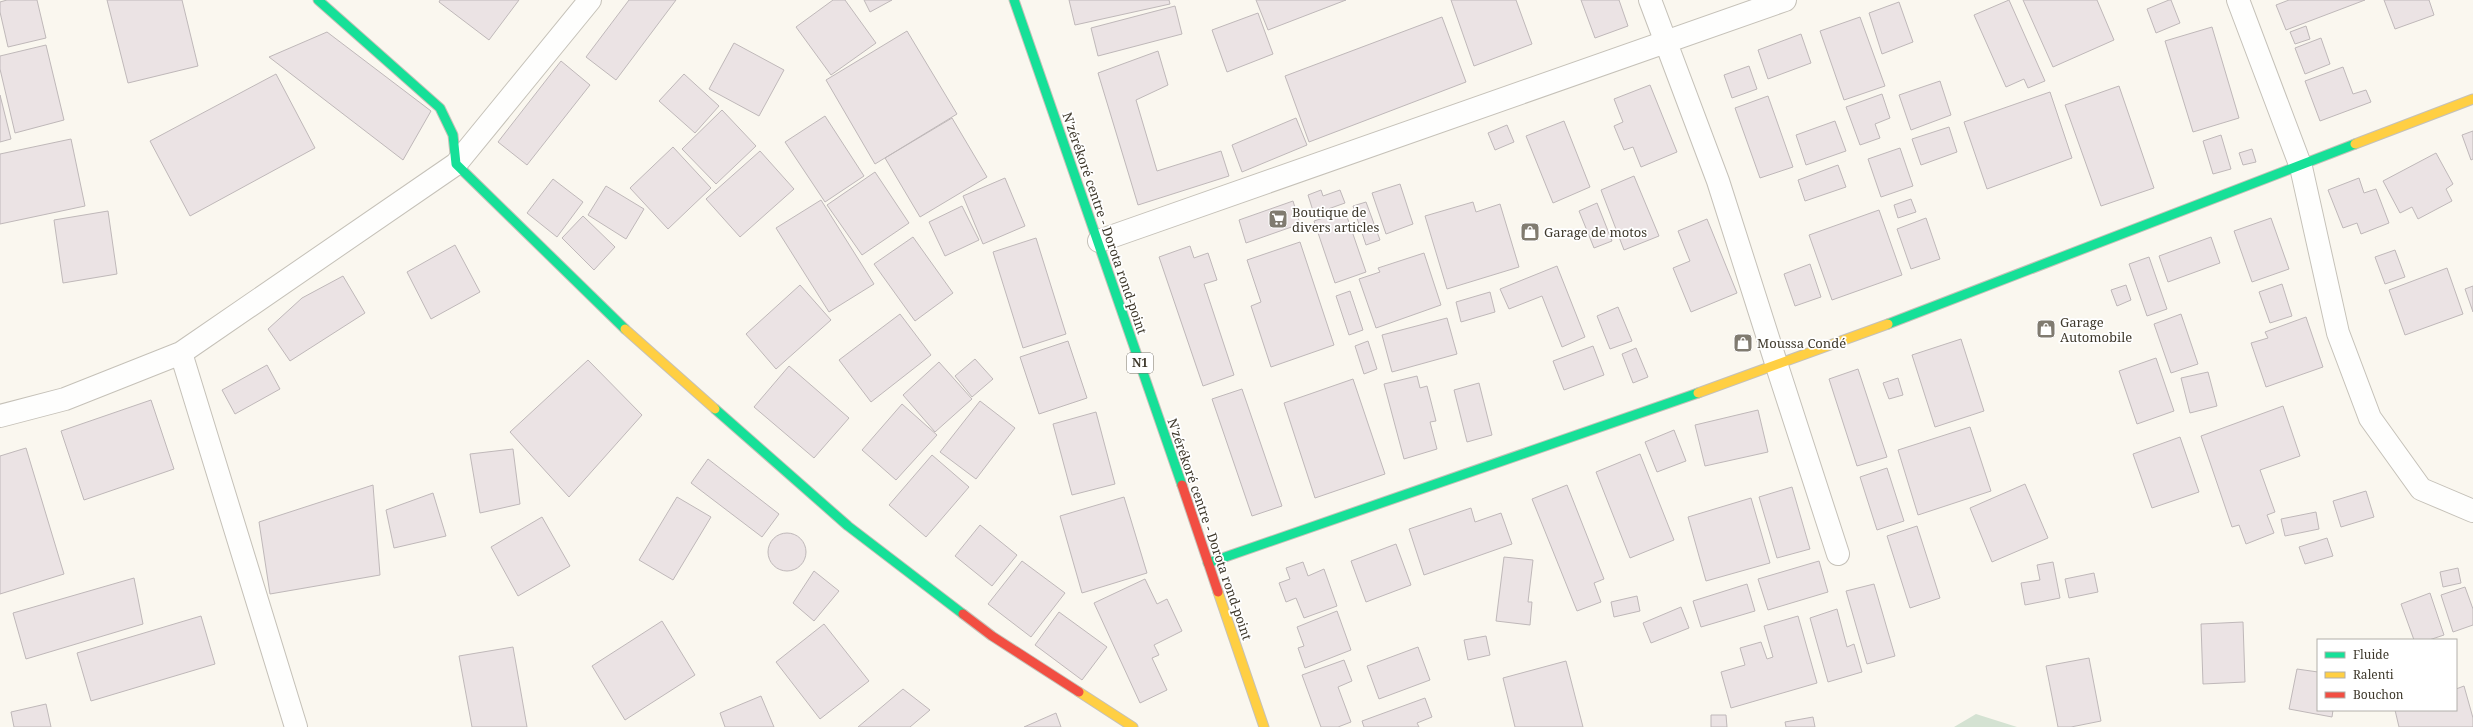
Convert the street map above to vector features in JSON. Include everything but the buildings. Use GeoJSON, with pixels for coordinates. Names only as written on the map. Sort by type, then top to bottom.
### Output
{"type":"FeatureCollection","features":[{"type":"Feature","properties":{"kind":"main road"},"geometry":{"type":"LineString","coordinates":[[318,0],[440,108],[453,135],[456,164],[642,345],[848,526],[992,636],[1133,727]]}},
{"type":"Feature","properties":{"kind":"main road","name":"N'zérékoré centre - Dorota rond-point"},"geometry":{"type":"LineString","coordinates":[[1014,0],[1099,241],[1264,727]]}},
{"type":"Feature","properties":{"kind":"main road"},"geometry":{"type":"LineString","coordinates":[[1208,563],[1777,366],[2301,167],[2473,99]]}},
{"type":"Feature","properties":{"kind":"street"},"geometry":{"type":"LineString","coordinates":[[0,416],[65,399],[181,353],[456,164],[590,0]]}},
{"type":"Feature","properties":{"kind":"street"},"geometry":{"type":"LineString","coordinates":[[1650,0],[1718,181],[1838,554]]}},
{"type":"Feature","properties":{"kind":"street"},"geometry":{"type":"LineString","coordinates":[[1099,241],[1785,0]]}},
{"type":"Feature","properties":{"kind":"street"},"geometry":{"type":"LineString","coordinates":[[2238,0],[2301,167],[2338,333],[2370,418],[2421,489],[2473,511]]}},
{"type":"Feature","properties":{"kind":"street"},"geometry":{"type":"LineString","coordinates":[[181,353],[296,727]]}},
{"type":"Feature","properties":{"kind":"green space"},"geometry":{"type":"Polygon","coordinates":[[[1976,714],[2017,727],[1954,727],[1976,714]]]}},
{"type":"Feature","properties":{"kind":"traffic: fast"},"geometry":{"type":"LineString","coordinates":[[318,0],[440,108],[453,135],[456,164],[625,329]]}},
{"type":"Feature","properties":{"kind":"traffic: fast"},"geometry":{"type":"LineString","coordinates":[[1014,0],[1182,485]]}},
{"type":"Feature","properties":{"kind":"traffic: fast"},"geometry":{"type":"LineString","coordinates":[[1888,324],[2355,144]]}},
{"type":"Feature","properties":{"kind":"traffic: fast"},"geometry":{"type":"LineString","coordinates":[[1208,563],[1698,393]]}},
{"type":"Feature","properties":{"kind":"traffic: fast"},"geometry":{"type":"LineString","coordinates":[[715,409],[848,526],[963,614]]}},
{"type":"Feature","properties":{"kind":"traffic: slow"},"geometry":{"type":"LineString","coordinates":[[2355,144],[2473,99]]}},
{"type":"Feature","properties":{"kind":"traffic: slow"},"geometry":{"type":"LineString","coordinates":[[1698,393],[1888,324]]}},
{"type":"Feature","properties":{"kind":"traffic: slow"},"geometry":{"type":"LineString","coordinates":[[625,329],[715,409]]}},
{"type":"Feature","properties":{"kind":"traffic: slow"},"geometry":{"type":"LineString","coordinates":[[1218,592],[1264,727]]}},
{"type":"Feature","properties":{"kind":"traffic: slow"},"geometry":{"type":"LineString","coordinates":[[1079,692],[1133,727]]}},
{"type":"Feature","properties":{"kind":"traffic: jam"},"geometry":{"type":"LineString","coordinates":[[1182,485],[1218,592]]}},
{"type":"Feature","properties":{"kind":"traffic: jam"},"geometry":{"type":"LineString","coordinates":[[963,614],[992,636],[1079,692]]}},
{"type":"Feature","properties":{"kind":"place","name":"Boutique de divers articles"},"geometry":{"type":"Point","coordinates":[1278,219]}},
{"type":"Feature","properties":{"kind":"place","name":"Garage de motos"},"geometry":{"type":"Point","coordinates":[1530,232]}},
{"type":"Feature","properties":{"kind":"place","name":"Garage Automobile"},"geometry":{"type":"Point","coordinates":[2046,329]}},
{"type":"Feature","properties":{"kind":"place","name":"Moussa Condé"},"geometry":{"type":"Point","coordinates":[1743,343]}}]}
